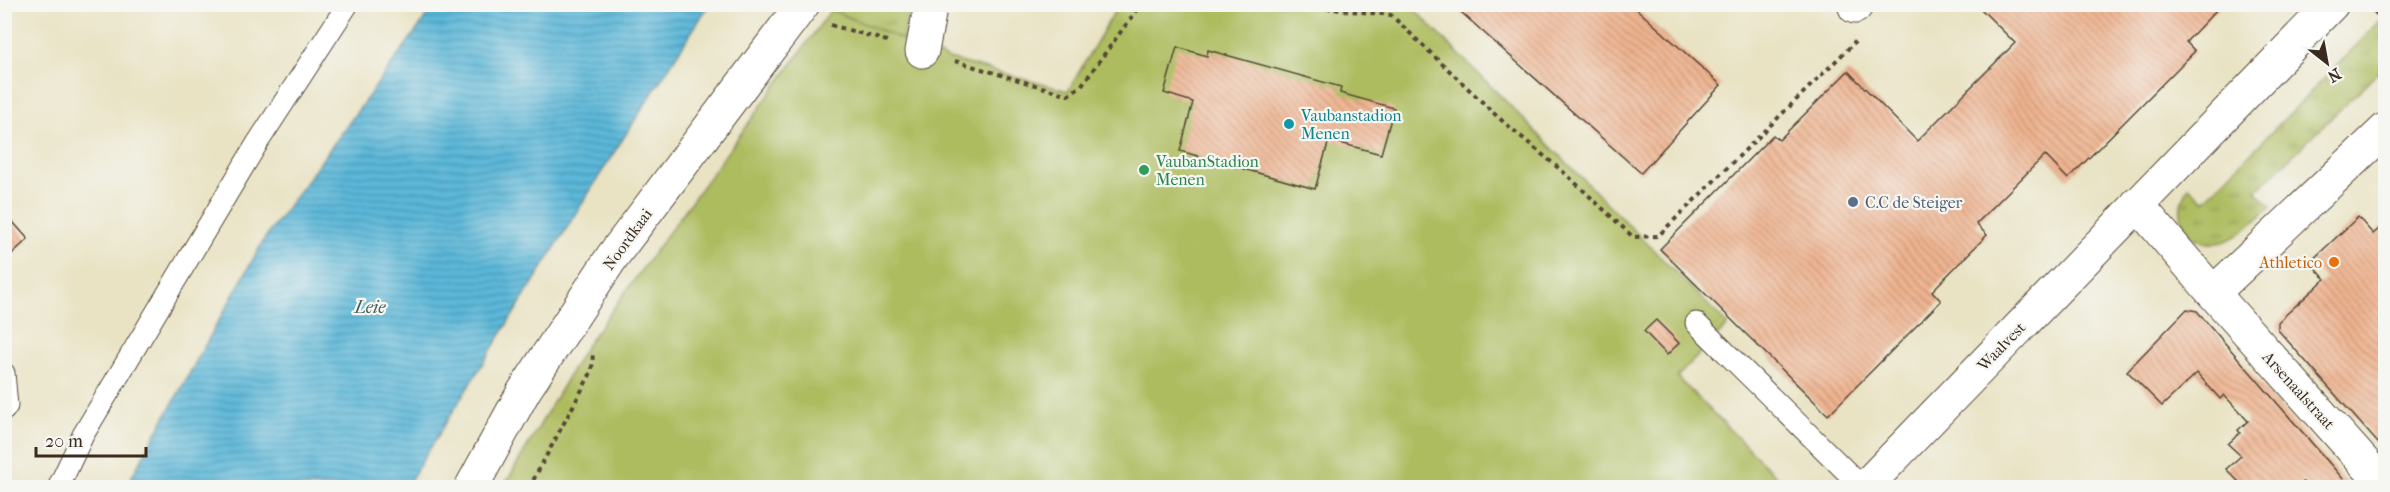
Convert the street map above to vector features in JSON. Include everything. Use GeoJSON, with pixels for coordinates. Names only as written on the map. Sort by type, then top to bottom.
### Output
{"type":"FeatureCollection","features":[{"type":"Feature","properties":{"kind":"street"},"geometry":{"type":"LineString","coordinates":[[922,51],[931,4]]}},
{"type":"Feature","properties":{"kind":"street","name":"Waalvest"},"geometry":{"type":"LineString","coordinates":[[1864,488],[2332,4]]}},
{"type":"Feature","properties":{"kind":"street","name":"Noordkaai"},"geometry":{"type":"LineString","coordinates":[[471,488],[524,391],[612,257],[800,9]]}},
{"type":"Feature","properties":{"kind":"street"},"geometry":{"type":"LineString","coordinates":[[2137,204],[2213,293],[2385,129]]}},
{"type":"Feature","properties":{"kind":"street","name":"Arsenaalstraat"},"geometry":{"type":"LineString","coordinates":[[2213,293],[2385,485]]}},
{"type":"Feature","properties":{"kind":"lane"},"geometry":{"type":"LineString","coordinates":[[58,488],[84,435],[258,142],[348,4]]}},
{"type":"Feature","properties":{"kind":"lane"},"geometry":{"type":"LineString","coordinates":[[1696,323],[1864,488]]}},
{"type":"Feature","properties":{"kind":"lane"},"geometry":{"type":"LineString","coordinates":[[4,373],[7,405],[4,410]]}},
{"type":"Feature","properties":{"kind":"path"},"geometry":{"type":"LineString","coordinates":[[800,9],[922,51],[1068,95],[1082,86],[1139,7],[1145,4]]}},
{"type":"Feature","properties":{"kind":"path"},"geometry":{"type":"LineString","coordinates":[[1281,4],[1391,15],[1498,118],[1568,176],[1633,237],[1658,236],[1859,38],[1856,6]]}},
{"type":"Feature","properties":{"kind":"path"},"geometry":{"type":"LineString","coordinates":[[2367,4],[2385,23]]}},
{"type":"Feature","properties":{"kind":"path"},"geometry":{"type":"LineString","coordinates":[[529,488],[592,371]]}},
{"type":"Feature","properties":{"kind":"green space","name":"VaubanStadion Menen"},"geometry":{"type":"Polygon","coordinates":[[[1119,4],[1410,5],[1728,325],[1677,377],[1786,486],[1785,488],[503,488],[586,346],[831,10],[949,59],[1068,91],[1119,4]]]}},
{"type":"Feature","properties":{"kind":"green space"},"geometry":{"type":"Polygon","coordinates":[[[835,5],[910,5],[903,40],[831,10],[835,5]]]}},
{"type":"Feature","properties":{"kind":"green space"},"geometry":{"type":"Polygon","coordinates":[[[2385,16],[2385,66],[2256,191],[2271,206],[2230,240],[2211,243],[2200,241],[2192,235],[2185,228],[2181,208],[2183,197],[2189,187],[2204,201],[2385,16]]]}},
{"type":"Feature","properties":{"kind":"water","name":"Leie"},"geometry":{"type":"Polygon","coordinates":[[[435,5],[709,5],[608,162],[406,487],[126,487],[265,238],[435,5]]]}},
{"type":"Feature","properties":{"kind":"building"},"geometry":{"type":"Polygon","coordinates":[[[1452,4],[1631,4],[1721,85],[1641,173],[1452,4]]]}},
{"type":"Feature","properties":{"kind":"building","name":"C.C de Steiger"},"geometry":{"type":"Polygon","coordinates":[[[1976,4],[2222,4],[2186,42],[2195,51],[2068,179],[2045,155],[1976,224],[1987,235],[1932,291],[1941,301],[1828,415],[1660,249],[1773,135],[1779,140],[1848,71],[1917,141],[2015,43],[1976,4]]]}},
{"type":"Feature","properties":{"kind":"building","name":"Vaubanstadion Menen"},"geometry":{"type":"Polygon","coordinates":[[[1177,47],[1207,56],[1208,50],[1341,87],[1340,93],[1394,108],[1381,154],[1329,140],[1315,189],[1180,151],[1193,102],[1164,93],[1177,47]]]}},
{"type":"Feature","properties":{"kind":"building"},"geometry":{"type":"Polygon","coordinates":[[[5,213],[28,239],[5,260],[5,213]]]}},
{"type":"Feature","properties":{"kind":"building"},"geometry":{"type":"Polygon","coordinates":[[[2358,217],[2373,234],[2386,223],[2386,452],[2278,330],[2278,322],[2325,279],[2310,262],[2358,217]]]}},
{"type":"Feature","properties":{"kind":"building"},"geometry":{"type":"Polygon","coordinates":[[[2187,309],[2197,311],[2351,488],[2308,488],[2303,482],[2296,488],[2245,488],[2226,469],[2241,456],[2228,444],[2240,433],[2238,430],[2248,421],[2224,395],[2220,399],[2197,373],[2162,406],[2127,371],[2187,309]]]}},
{"type":"Feature","properties":{"kind":"building"},"geometry":{"type":"Polygon","coordinates":[[[1656,320],[1679,343],[1667,355],[1644,331],[1656,320]]]}},
{"type":"Feature","properties":{"kind":"place","name":"Vaubanstadion Menen"},"geometry":{"type":"Point","coordinates":[1289,124]}},
{"type":"Feature","properties":{"kind":"place","name":"VaubanStadion Menen"},"geometry":{"type":"Point","coordinates":[1144,170]}},
{"type":"Feature","properties":{"kind":"place","name":"C.C de Steiger"},"geometry":{"type":"Point","coordinates":[1853,202]}},
{"type":"Feature","properties":{"kind":"place","name":"Athletico"},"geometry":{"type":"Point","coordinates":[2334,262]}}]}
